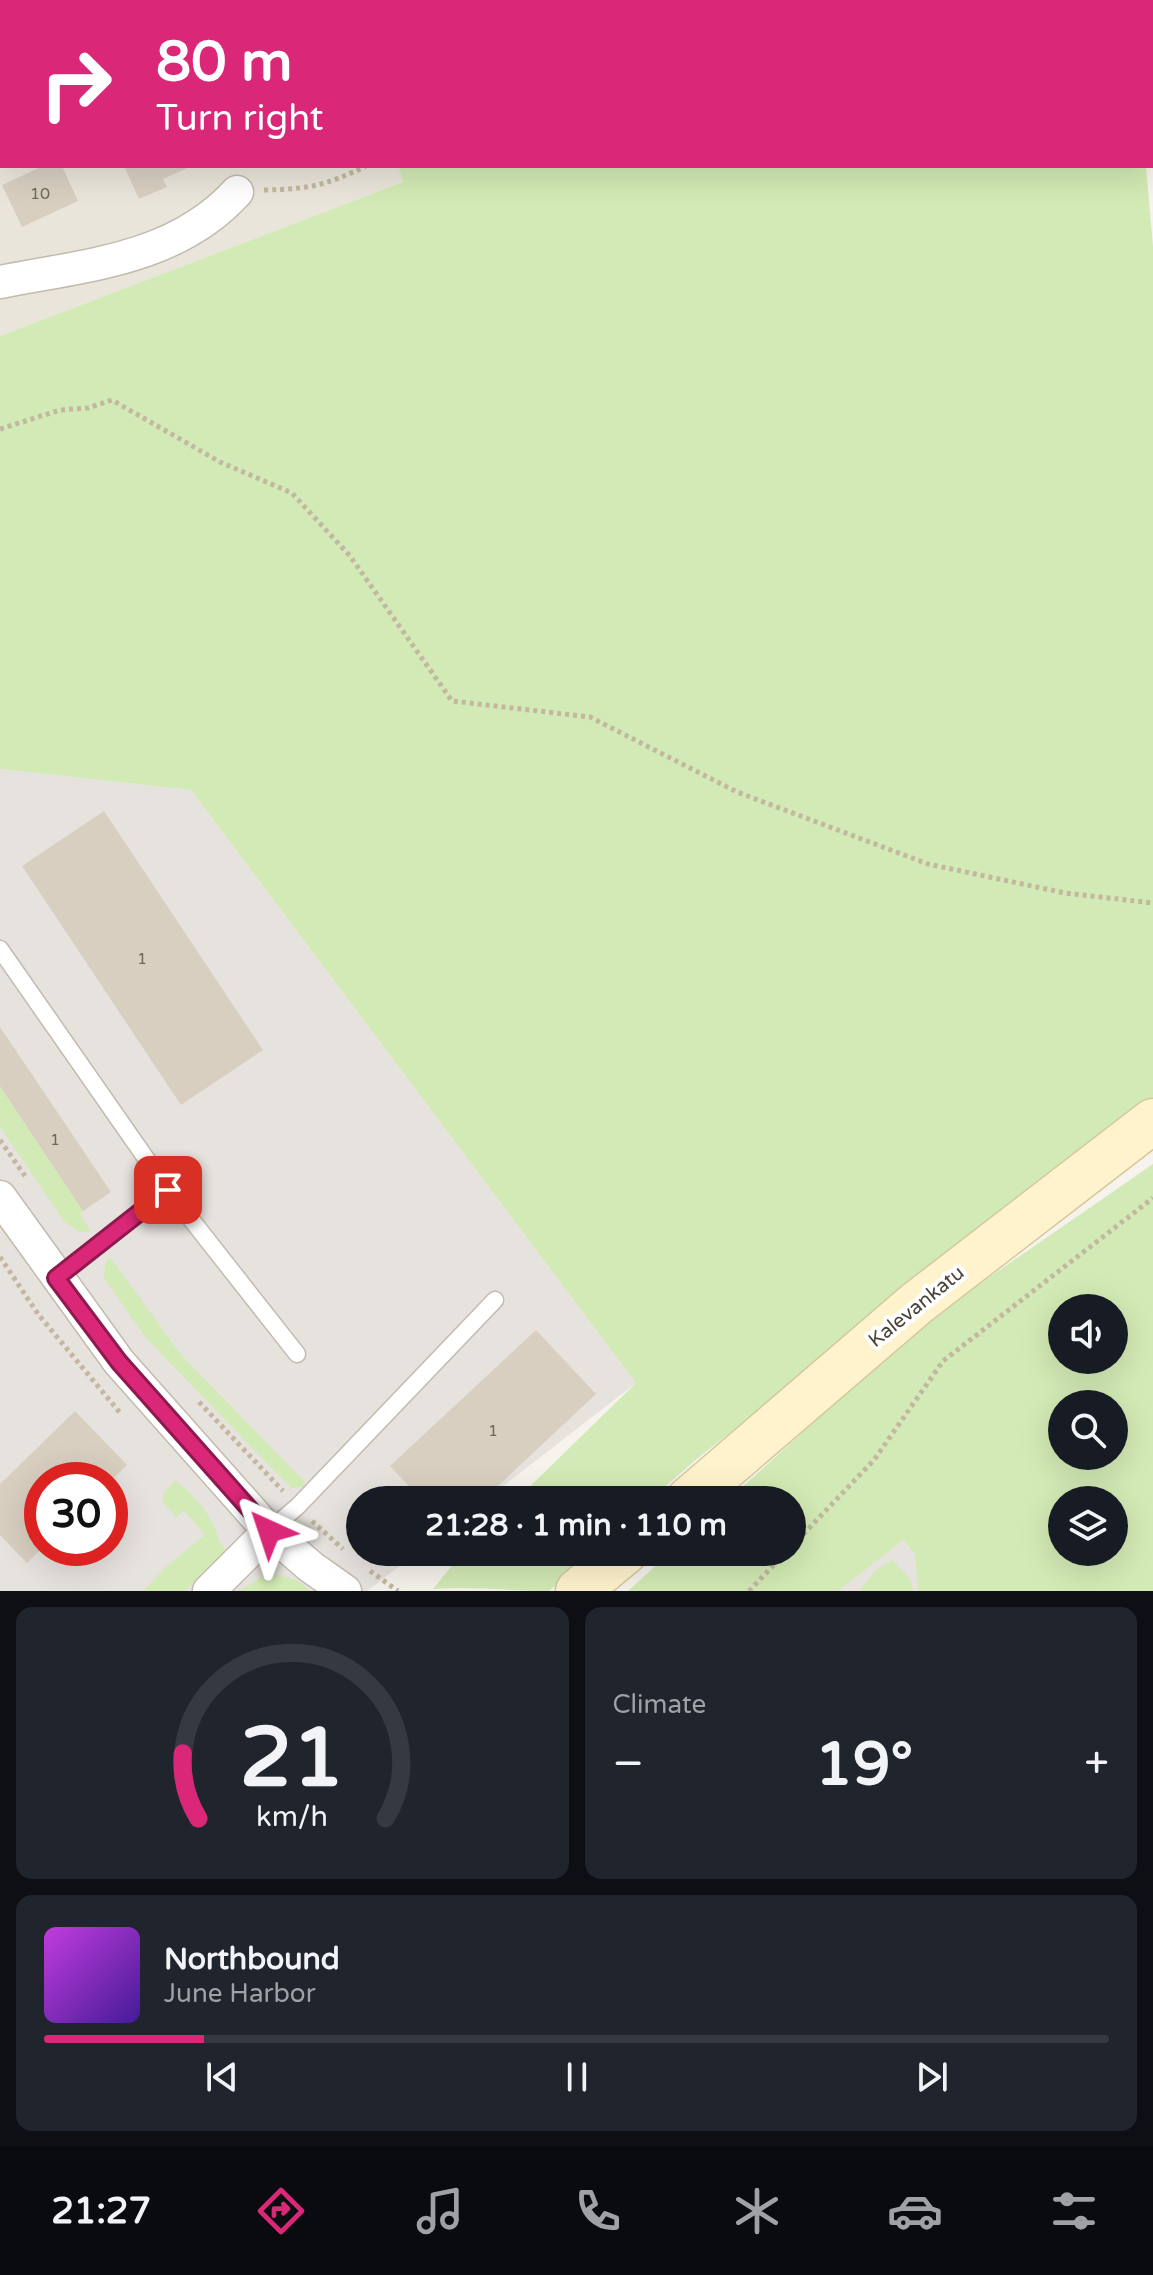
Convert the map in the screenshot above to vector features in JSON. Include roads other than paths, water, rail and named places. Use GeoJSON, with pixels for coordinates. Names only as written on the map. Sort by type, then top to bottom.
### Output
{"type":"FeatureCollection","features":[{"type":"Feature","properties":{"kind":"main road","name":"Kalevankatu"},"geometry":{"type":"LineString","coordinates":[[704,1486],[917,1303],[1153,1121]]}},
{"type":"Feature","properties":{"kind":"main road"},"geometry":{"type":"LineString","coordinates":[[578,1591],[608,1566]]}},
{"type":"Feature","properties":{"kind":"main road"},"geometry":{"type":"LineString","coordinates":[[604,1591],[622,1566]]}},
{"type":"Feature","properties":{"kind":"street"},"geometry":{"type":"LineString","coordinates":[[0,282],[145,252],[191,232],[217,215],[237,192]]}},
{"type":"Feature","properties":{"kind":"street"},"geometry":{"type":"LineString","coordinates":[[0,1197],[119,1362],[269,1531],[319,1579],[353,1577]]}},
{"type":"Feature","properties":{"kind":"street"},"geometry":{"type":"LineString","coordinates":[[209,1591],[269,1531]]}},
{"type":"Feature","properties":{"kind":"lane"},"geometry":{"type":"LineString","coordinates":[[0,949],[168,1190],[297,1354]]}},
{"type":"Feature","properties":{"kind":"lane"},"geometry":{"type":"LineString","coordinates":[[56,1278],[168,1190]]}},
{"type":"Feature","properties":{"kind":"lane"},"geometry":{"type":"LineString","coordinates":[[269,1531],[298,1506],[495,1300]]}}]}
